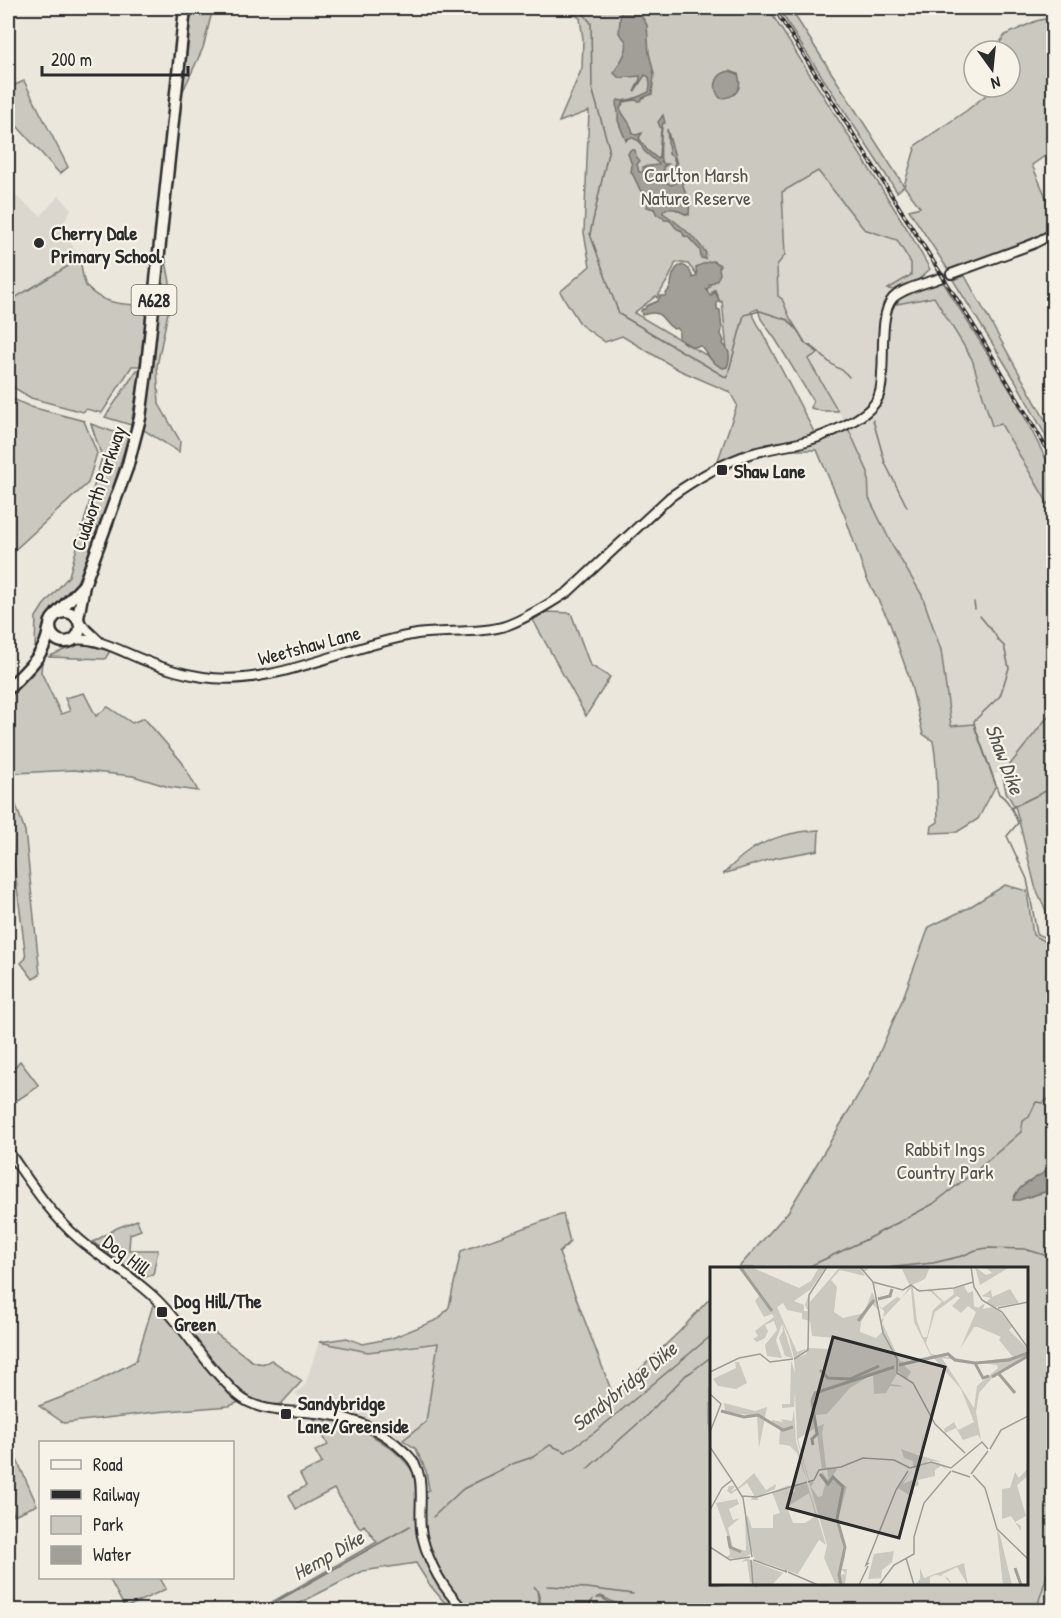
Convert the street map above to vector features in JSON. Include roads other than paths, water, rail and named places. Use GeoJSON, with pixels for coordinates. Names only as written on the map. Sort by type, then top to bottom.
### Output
{"type":"FeatureCollection","features":[{"type":"Feature","properties":{"kind":"highway","name":"Cudworth Parkway"},"geometry":{"type":"LineString","coordinates":[[37,659],[70,641],[79,633],[84,585],[128,468],[141,418],[185,8]]}},
{"type":"Feature","properties":{"kind":"highway","name":"Cudworth Parkway"},"geometry":{"type":"LineString","coordinates":[[8,689],[37,659],[45,647],[49,624],[54,615],[84,585]]}},
{"type":"Feature","properties":{"kind":"highway"},"geometry":{"type":"LineString","coordinates":[[54,615],[64,611],[79,620]]}},
{"type":"Feature","properties":{"kind":"highway"},"geometry":{"type":"LineString","coordinates":[[49,629],[54,638],[62,642],[70,641]]}},
{"type":"Feature","properties":{"kind":"street"},"geometry":{"type":"LineString","coordinates":[[951,274],[1033,244],[1053,233]]}},
{"type":"Feature","properties":{"kind":"street","name":"Weetshaw Lane"},"geometry":{"type":"LineString","coordinates":[[70,641],[100,642],[175,672],[205,678],[231,679],[278,672],[392,639],[419,634],[507,626],[568,592],[670,497],[686,486],[749,454],[819,437],[849,423],[867,411],[876,402],[882,384],[884,319],[888,306],[894,297],[902,292],[939,278]]}},
{"type":"Feature","properties":{"kind":"street","name":"Weetshaw Lane"},"geometry":{"type":"LineString","coordinates":[[79,620],[100,642]]}},
{"type":"Feature","properties":{"kind":"street","name":"Dog Hill"},"geometry":{"type":"LineString","coordinates":[[8,1151],[48,1208],[80,1240],[155,1298],[181,1327],[207,1364],[242,1398],[268,1410],[354,1419],[369,1426],[407,1453],[418,1470],[421,1487],[422,1536],[433,1568],[448,1593],[464,1611]]}},
{"type":"Feature","properties":{"kind":"water"},"geometry":{"type":"Polygon","coordinates":[[[621,8],[638,8],[642,13],[647,25],[649,53],[654,74],[652,94],[640,101],[624,102],[620,108],[633,134],[642,133],[639,138],[647,150],[658,159],[661,129],[658,122],[663,115],[665,123],[663,123],[662,130],[661,161],[668,164],[663,167],[664,175],[674,174],[666,177],[666,182],[671,185],[679,178],[673,157],[669,154],[667,129],[685,192],[690,200],[689,215],[675,209],[664,210],[663,213],[697,242],[706,253],[705,259],[701,258],[700,250],[688,237],[684,236],[682,231],[670,221],[657,215],[654,209],[647,207],[648,201],[644,199],[645,196],[631,172],[632,165],[628,154],[630,150],[635,150],[640,161],[637,164],[639,172],[643,172],[643,167],[659,164],[644,151],[639,141],[628,138],[626,141],[618,120],[616,105],[618,100],[629,100],[646,94],[649,92],[650,85],[649,77],[645,75],[634,92],[640,76],[619,78],[614,73],[627,46],[619,33],[621,8]]]}},
{"type":"Feature","properties":{"kind":"water"},"geometry":{"type":"Polygon","coordinates":[[[725,72],[738,74],[739,88],[734,94],[720,98],[717,94],[716,81],[725,72]]]}},
{"type":"Feature","properties":{"kind":"water"},"geometry":{"type":"Polygon","coordinates":[[[713,261],[720,265],[720,274],[716,281],[706,289],[710,296],[714,290],[719,300],[717,309],[720,310],[721,334],[729,355],[727,367],[723,368],[712,361],[701,346],[692,347],[679,339],[679,330],[669,326],[661,316],[655,313],[642,315],[641,311],[658,301],[660,296],[665,296],[671,287],[677,268],[685,267],[693,278],[697,276],[696,267],[713,261]]]}},
{"type":"Feature","properties":{"kind":"water"},"geometry":{"type":"Polygon","coordinates":[[[1047,1170],[1052,1177],[1048,1191],[1013,1200],[1023,1186],[1047,1170]]]}},
{"type":"Feature","properties":{"kind":"waterway"},"geometry":{"type":"LineString","coordinates":[[579,8],[591,23],[592,88],[609,148],[590,234],[619,314],[727,378],[744,315],[760,311],[788,320],[798,331],[804,343],[814,348],[849,377]]}},
{"type":"Feature","properties":{"kind":"waterway","name":"Shaw Dike"},"geometry":{"type":"LineString","coordinates":[[873,420],[885,463],[907,507]]}},
{"type":"Feature","properties":{"kind":"waterway","name":"Shaw Dike"},"geometry":{"type":"LineString","coordinates":[[974,602],[975,609]]}},
{"type":"Feature","properties":{"kind":"waterway","name":"Shaw Dike"},"geometry":{"type":"LineString","coordinates":[[980,616],[1004,646],[1009,668],[1000,696],[974,721],[975,728],[999,794],[1008,803],[1018,823],[1007,836],[1027,879],[1037,934],[1054,942]]}},
{"type":"Feature","properties":{"kind":"waterway"},"geometry":{"type":"LineString","coordinates":[[1011,808],[1054,787]]}},
{"type":"Feature","properties":{"kind":"waterway","name":"Sandybridge Dike"},"geometry":{"type":"LineString","coordinates":[[808,1267],[933,1204],[1021,1132],[1023,1121],[1029,1117],[1036,1102],[1043,1103],[1054,1095]]}},
{"type":"Feature","properties":{"kind":"waterway"},"geometry":{"type":"LineString","coordinates":[[1050,1165],[1054,1146]]}},
{"type":"Feature","properties":{"kind":"waterway"},"geometry":{"type":"LineString","coordinates":[[895,1267],[933,1263],[987,1248],[1025,1249],[1054,1258]]}},
{"type":"Feature","properties":{"kind":"waterway","name":"Sandybridge Dike"},"geometry":{"type":"LineString","coordinates":[[433,1517],[463,1489],[512,1464],[533,1457],[550,1445],[566,1452],[595,1432],[710,1337]]}},
{"type":"Feature","properties":{"kind":"waterway"},"geometry":{"type":"LineString","coordinates":[[587,1469],[643,1419],[686,1375],[710,1358]]}},
{"type":"Feature","properties":{"kind":"waterway","name":"Hemp Dike"},"geometry":{"type":"LineString","coordinates":[[261,1610],[410,1526]]}},
{"type":"Feature","properties":{"kind":"waterway"},"geometry":{"type":"LineString","coordinates":[[547,1586],[633,1594]]}},
{"type":"Feature","properties":{"kind":"railway"},"geometry":{"type":"LineString","coordinates":[[774,8],[982,339],[1054,461]]}},
{"type":"Feature","properties":{"kind":"place","name":"Cherry Dale Primary School"},"geometry":{"type":"Point","coordinates":[39,243]}},
{"type":"Feature","properties":{"kind":"place","name":"Shaw Lane"},"geometry":{"type":"Point","coordinates":[722,470]}},
{"type":"Feature","properties":{"kind":"place","name":"Dog Hill/The Green"},"geometry":{"type":"Point","coordinates":[162,1312]}},
{"type":"Feature","properties":{"kind":"place","name":"Sandybridge Lane/Greenside"},"geometry":{"type":"Point","coordinates":[286,1414]}},
{"type":"Feature","properties":{"kind":"park label","name":"Carlton Marsh Nature Reserve"},"geometry":{"type":"Point","coordinates":[696,186]}},
{"type":"Feature","properties":{"kind":"park label","name":"Rabbit Ings Country Park"},"geometry":{"type":"Point","coordinates":[945,1160]}}]}
